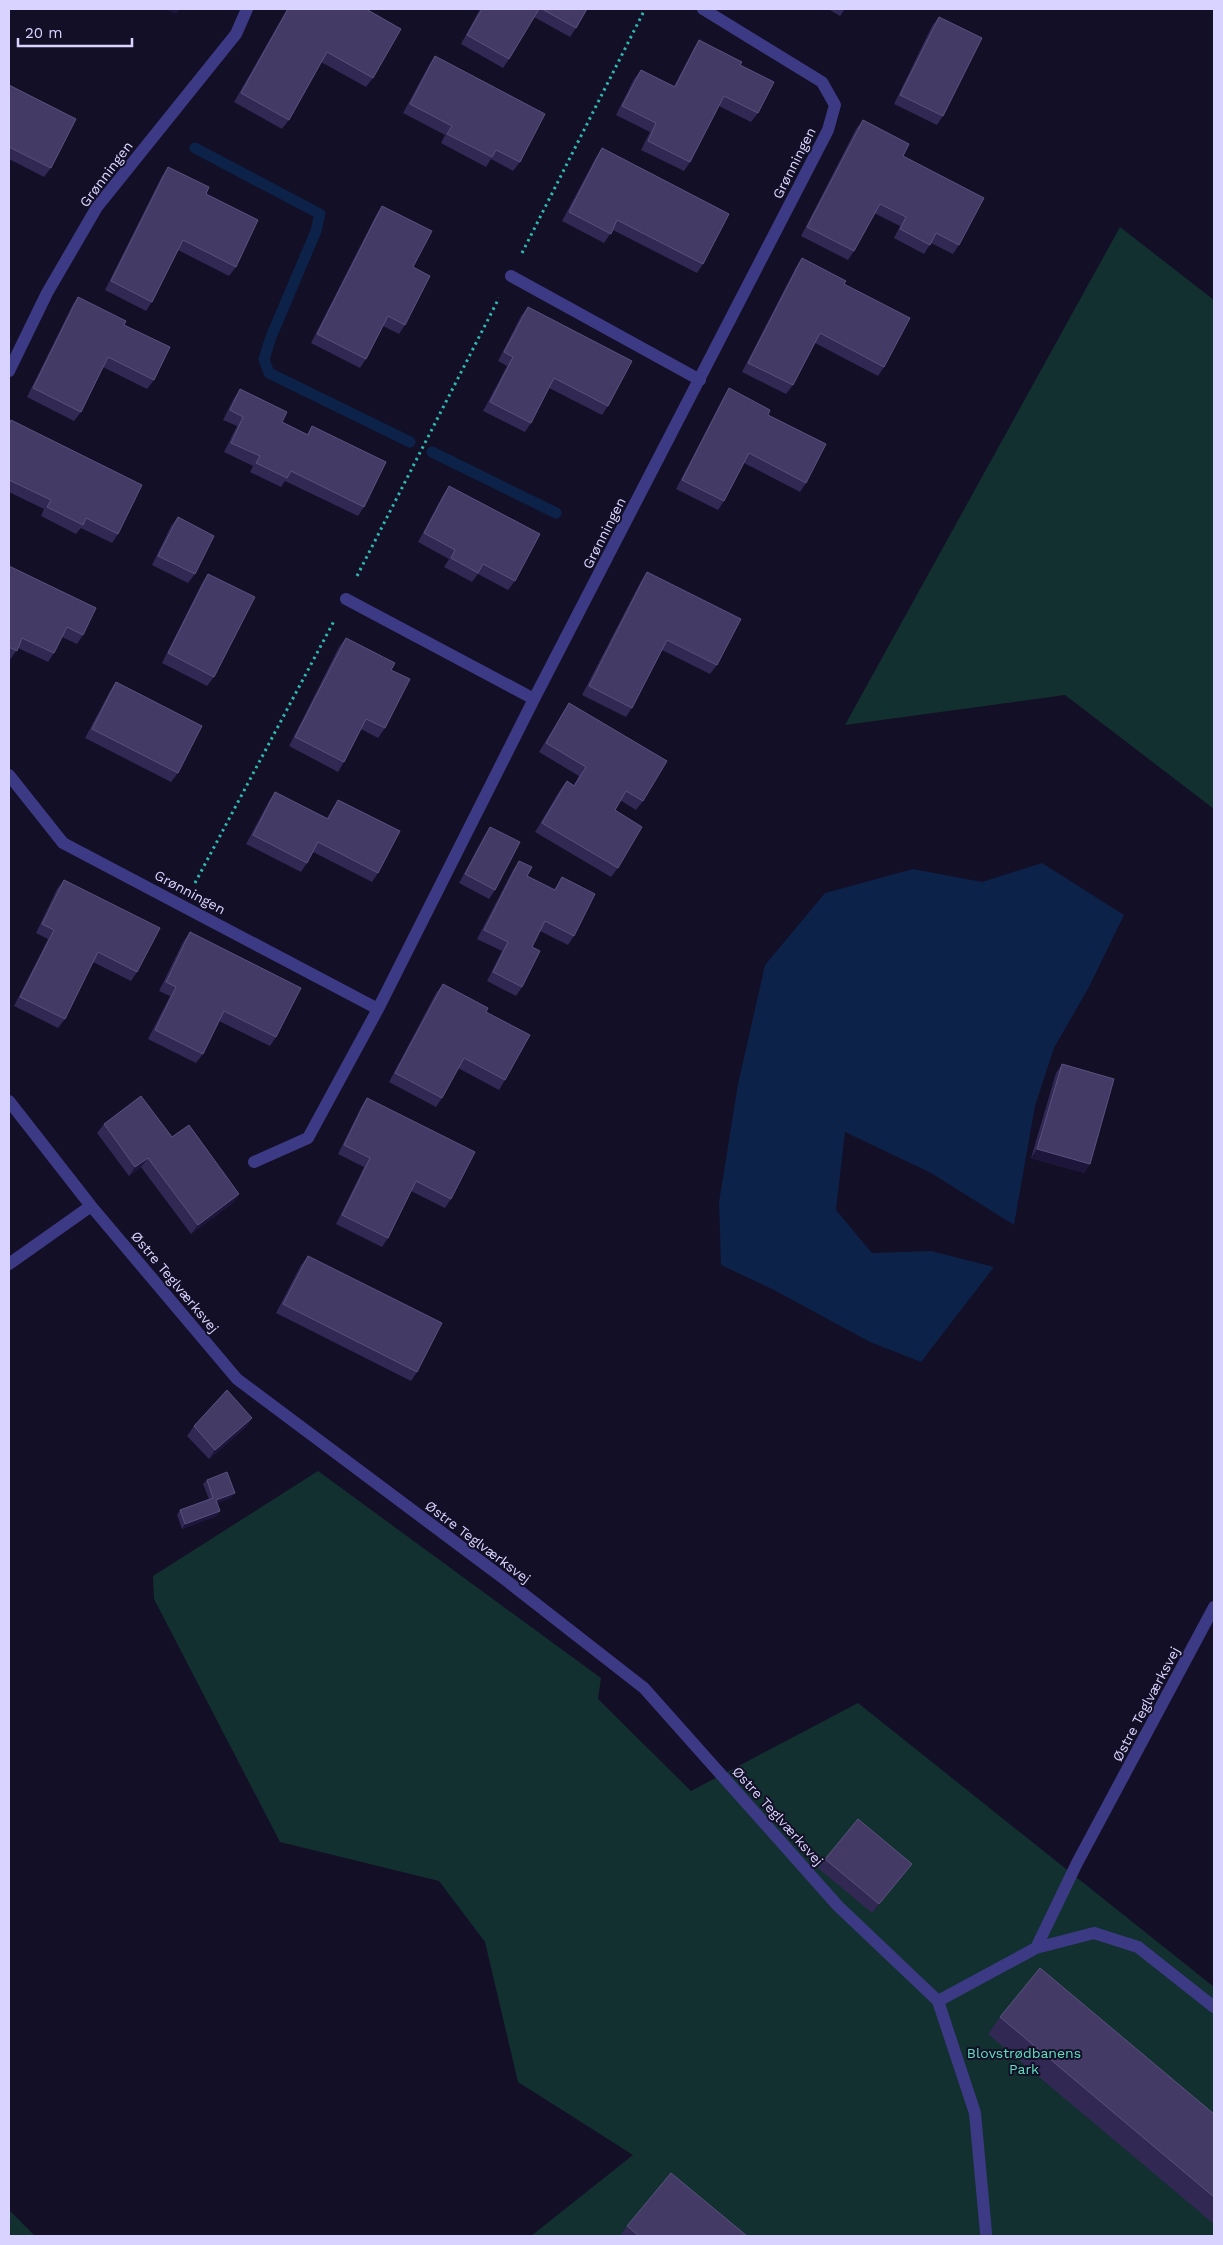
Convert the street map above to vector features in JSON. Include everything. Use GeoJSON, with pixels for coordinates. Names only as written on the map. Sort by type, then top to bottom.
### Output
{"type":"FeatureCollection","features":[{"type":"Feature","properties":{"kind":"street","name":"Grønningen"},"geometry":{"type":"LineString","coordinates":[[9,371],[47,293],[97,207],[236,34],[247,9]]}},
{"type":"Feature","properties":{"kind":"street","name":"Grønningen"},"geometry":{"type":"LineString","coordinates":[[254,1162],[308,1138],[378,1009],[534,699],[828,130],[835,105],[822,82],[703,9]]}},
{"type":"Feature","properties":{"kind":"street"},"geometry":{"type":"LineString","coordinates":[[511,276],[700,380]]}},
{"type":"Feature","properties":{"kind":"street"},"geometry":{"type":"LineString","coordinates":[[346,599],[534,699]]}},
{"type":"Feature","properties":{"kind":"street","name":"Grønningen"},"geometry":{"type":"LineString","coordinates":[[9,775],[64,843],[378,1009]]}},
{"type":"Feature","properties":{"kind":"street","name":"Østre Teglværksvej"},"geometry":{"type":"LineString","coordinates":[[9,1101],[91,1206],[237,1379],[506,1581],[644,1688],[838,1906],[938,2001],[974,2113],[986,2233]]}},
{"type":"Feature","properties":{"kind":"street"},"geometry":{"type":"LineString","coordinates":[[9,1264],[91,1206]]}},
{"type":"Feature","properties":{"kind":"street","name":"Østre Teglværksvej"},"geometry":{"type":"LineString","coordinates":[[1036,1948],[1077,1862],[1214,1607]]}},
{"type":"Feature","properties":{"kind":"street"},"geometry":{"type":"LineString","coordinates":[[938,2001],[1036,1948],[1094,1933],[1138,1947],[1214,2007]]}},
{"type":"Feature","properties":{"kind":"path"},"geometry":{"type":"LineString","coordinates":[[182,905],[346,599],[645,9]]}},
{"type":"Feature","properties":{"kind":"green space"},"geometry":{"type":"Polygon","coordinates":[[[1120,227],[1214,300],[1214,809],[1065,695],[845,725],[1120,227]]]}},
{"type":"Feature","properties":{"kind":"green space","name":"Blovstrødbanens Park"},"geometry":{"type":"Polygon","coordinates":[[[318,1471],[601,1678],[598,1699],[691,1791],[858,1703],[1214,1987],[1214,2236],[531,2236],[633,2155],[518,2082],[485,1942],[439,1881],[280,1842],[154,1599],[153,1576],[318,1471]]]}},
{"type":"Feature","properties":{"kind":"green space"},"geometry":{"type":"Polygon","coordinates":[[[9,2210],[35,2236],[9,2236],[9,2210]]]}},
{"type":"Feature","properties":{"kind":"water"},"geometry":{"type":"Polygon","coordinates":[[[1042,863],[1124,915],[1089,987],[1054,1048],[1035,1106],[1014,1225],[931,1173],[845,1132],[836,1210],[872,1253],[931,1251],[994,1267],[921,1362],[870,1342],[774,1290],[721,1265],[719,1202],[738,1084],[765,965],[825,893],[913,869],[982,882],[1042,863]]]}},
{"type":"Feature","properties":{"kind":"building"},"geometry":{"type":"Polygon","coordinates":[[[288,9],[366,9],[401,29],[373,78],[327,52],[289,120],[241,93],[288,9]]]}},
{"type":"Feature","properties":{"kind":"building"},"geometry":{"type":"Polygon","coordinates":[[[482,9],[539,9],[509,59],[467,35],[482,9]]]}},
{"type":"Feature","properties":{"kind":"building"},"geometry":{"type":"Polygon","coordinates":[[[542,9],[587,9],[576,28],[542,9]]]}},
{"type":"Feature","properties":{"kind":"building"},"geometry":{"type":"Polygon","coordinates":[[[939,17],[982,38],[943,116],[900,95],[939,17]]]}},
{"type":"Feature","properties":{"kind":"building"},"geometry":{"type":"Polygon","coordinates":[[[699,40],[742,62],[740,65],[774,82],[758,113],[724,96],[690,162],[648,141],[656,123],[622,106],[641,70],[675,87],[699,40]]]}},
{"type":"Feature","properties":{"kind":"building"},"geometry":{"type":"Polygon","coordinates":[[[435,56],[545,114],[520,162],[496,150],[492,157],[447,134],[452,126],[410,104],[435,56]]]}},
{"type":"Feature","properties":{"kind":"building"},"geometry":{"type":"Polygon","coordinates":[[[9,85],[76,119],[51,168],[9,147],[9,85]]]}},
{"type":"Feature","properties":{"kind":"building"},"geometry":{"type":"Polygon","coordinates":[[[863,120],[909,144],[903,156],[984,198],[959,245],[936,233],[930,245],[900,229],[906,217],[880,204],[854,251],[807,227],[863,120]]]}},
{"type":"Feature","properties":{"kind":"building"},"geometry":{"type":"Polygon","coordinates":[[[602,148],[729,214],[703,264],[617,220],[611,234],[569,212],[602,148]]]}},
{"type":"Feature","properties":{"kind":"building"},"geometry":{"type":"Polygon","coordinates":[[[168,167],[209,187],[206,194],[258,220],[236,267],[183,240],[152,302],[111,281],[168,167]]]}},
{"type":"Feature","properties":{"kind":"building"},"geometry":{"type":"Polygon","coordinates":[[[382,206],[432,231],[413,267],[430,276],[405,325],[388,316],[366,359],[317,334],[382,206]]]}},
{"type":"Feature","properties":{"kind":"building"},"geometry":{"type":"Polygon","coordinates":[[[802,258],[846,281],[844,284],[910,318],[884,367],[820,333],[793,385],[748,363],[802,258]]]}},
{"type":"Feature","properties":{"kind":"building"},"geometry":{"type":"Polygon","coordinates":[[[78,297],[126,321],[124,325],[170,347],[154,380],[108,357],[81,412],[33,388],[78,297]]]}},
{"type":"Feature","properties":{"kind":"building"},"geometry":{"type":"Polygon","coordinates":[[[528,307],[632,361],[608,406],[554,378],[531,423],[490,402],[513,357],[504,352],[528,307]]]}},
{"type":"Feature","properties":{"kind":"building"},"geometry":{"type":"Polygon","coordinates":[[[729,388],[770,410],[768,415],[826,444],[806,483],[749,453],[724,501],[682,480],[729,388]]]}},
{"type":"Feature","properties":{"kind":"building"},"geometry":{"type":"Polygon","coordinates":[[[240,389],[287,412],[282,422],[308,435],[312,426],[386,462],[364,507],[291,471],[287,478],[256,463],[260,456],[231,443],[243,417],[230,410],[240,389]]]}},
{"type":"Feature","properties":{"kind":"building"},"geometry":{"type":"Polygon","coordinates":[[[11,420],[142,485],[118,534],[86,518],[83,525],[47,507],[51,500],[9,480],[9,426],[11,420]]]}},
{"type":"Feature","properties":{"kind":"building"},"geometry":{"type":"Polygon","coordinates":[[[449,486],[540,534],[515,581],[483,564],[478,573],[451,558],[455,550],[424,533],[449,486]]]}},
{"type":"Feature","properties":{"kind":"building"},"geometry":{"type":"Polygon","coordinates":[[[178,517],[214,536],[195,574],[158,556],[178,517]]]}},
{"type":"Feature","properties":{"kind":"building"},"geometry":{"type":"Polygon","coordinates":[[[9,566],[96,608],[83,635],[67,627],[54,653],[22,638],[17,651],[9,647],[9,566]]]}},
{"type":"Feature","properties":{"kind":"building"},"geometry":{"type":"Polygon","coordinates":[[[647,572],[741,619],[717,665],[667,640],[632,708],[589,686],[647,572]]]}},
{"type":"Feature","properties":{"kind":"building"},"geometry":{"type":"Polygon","coordinates":[[[208,574],[255,597],[214,677],[168,653],[208,574]]]}},
{"type":"Feature","properties":{"kind":"building"},"geometry":{"type":"Polygon","coordinates":[[[346,638],[395,663],[391,670],[410,679],[385,728],[366,719],[344,762],[295,737],[346,638]]]}},
{"type":"Feature","properties":{"kind":"building"},"geometry":{"type":"Polygon","coordinates":[[[116,682],[202,726],[178,773],[92,729],[116,682]]]}},
{"type":"Feature","properties":{"kind":"building"},"geometry":{"type":"Polygon","coordinates":[[[569,703],[667,761],[643,801],[626,791],[615,810],[642,827],[618,868],[542,823],[567,781],[574,786],[586,767],[546,743],[569,703]]]}},
{"type":"Feature","properties":{"kind":"building"},"geometry":{"type":"Polygon","coordinates":[[[275,792],[328,819],[338,800],[400,831],[378,873],[318,842],[307,863],[253,835],[275,792]]]}},
{"type":"Feature","properties":{"kind":"building"},"geometry":{"type":"Polygon","coordinates":[[[490,827],[520,842],[495,890],[465,874],[490,827]]]}},
{"type":"Feature","properties":{"kind":"building"},"geometry":{"type":"Polygon","coordinates":[[[519,861],[532,867],[527,876],[555,890],[562,877],[595,894],[574,936],[545,921],[532,947],[540,951],[522,987],[493,972],[508,942],[484,930],[519,861]]]}},
{"type":"Feature","properties":{"kind":"building"},"geometry":{"type":"Polygon","coordinates":[[[64,880],[160,928],[137,972],[98,952],[65,1019],[20,997],[54,930],[42,924],[64,880]]]}},
{"type":"Feature","properties":{"kind":"building"},"geometry":{"type":"Polygon","coordinates":[[[190,932],[301,988],[276,1037],[224,1011],[203,1054],[155,1030],[176,987],[166,982],[190,932]]]}},
{"type":"Feature","properties":{"kind":"building"},"geometry":{"type":"Polygon","coordinates":[[[443,984],[488,1008],[486,1012],[530,1035],[505,1080],[464,1058],[442,1098],[395,1073],[443,984]]]}},
{"type":"Feature","properties":{"kind":"building"},"geometry":{"type":"Polygon","coordinates":[[[1062,1064],[1114,1079],[1090,1164],[1037,1149],[1062,1064]]]}},
{"type":"Feature","properties":{"kind":"building"},"geometry":{"type":"Polygon","coordinates":[[[141,1096],[172,1137],[189,1125],[239,1194],[198,1225],[148,1158],[135,1167],[104,1124],[141,1096]]]}},
{"type":"Feature","properties":{"kind":"building"},"geometry":{"type":"Polygon","coordinates":[[[367,1098],[475,1152],[451,1199],[416,1181],[388,1238],[342,1215],[370,1158],[344,1145],[367,1098]]]}},
{"type":"Feature","properties":{"kind":"building"},"geometry":{"type":"Polygon","coordinates":[[[308,1256],[442,1323],[417,1372],[283,1304],[308,1256]]]}},
{"type":"Feature","properties":{"kind":"building"},"geometry":{"type":"Polygon","coordinates":[[[227,1390],[252,1418],[215,1450],[194,1426],[227,1390]]]}},
{"type":"Feature","properties":{"kind":"building"},"geometry":{"type":"Polygon","coordinates":[[[227,1472],[235,1493],[216,1500],[220,1511],[185,1524],[180,1510],[213,1498],[207,1480],[227,1472]]]}},
{"type":"Feature","properties":{"kind":"building"},"geometry":{"type":"Polygon","coordinates":[[[858,1819],[912,1864],[879,1904],[825,1859],[858,1819]]]}},
{"type":"Feature","properties":{"kind":"building"},"geometry":{"type":"Polygon","coordinates":[[[1040,1968],[1214,2114],[1214,2197],[1000,2017],[1040,1968]]]}},
{"type":"Feature","properties":{"kind":"building"},"geometry":{"type":"Polygon","coordinates":[[[671,2173],[747,2236],[639,2236],[627,2226],[671,2173]]]}},
{"type":"Feature","properties":{"kind":"waterway"},"geometry":{"type":"LineString","coordinates":[[195,148],[320,214],[316,231],[271,337],[264,359],[269,373],[410,442]]}},
{"type":"Feature","properties":{"kind":"waterway"},"geometry":{"type":"LineString","coordinates":[[432,452],[556,513]]}}]}
